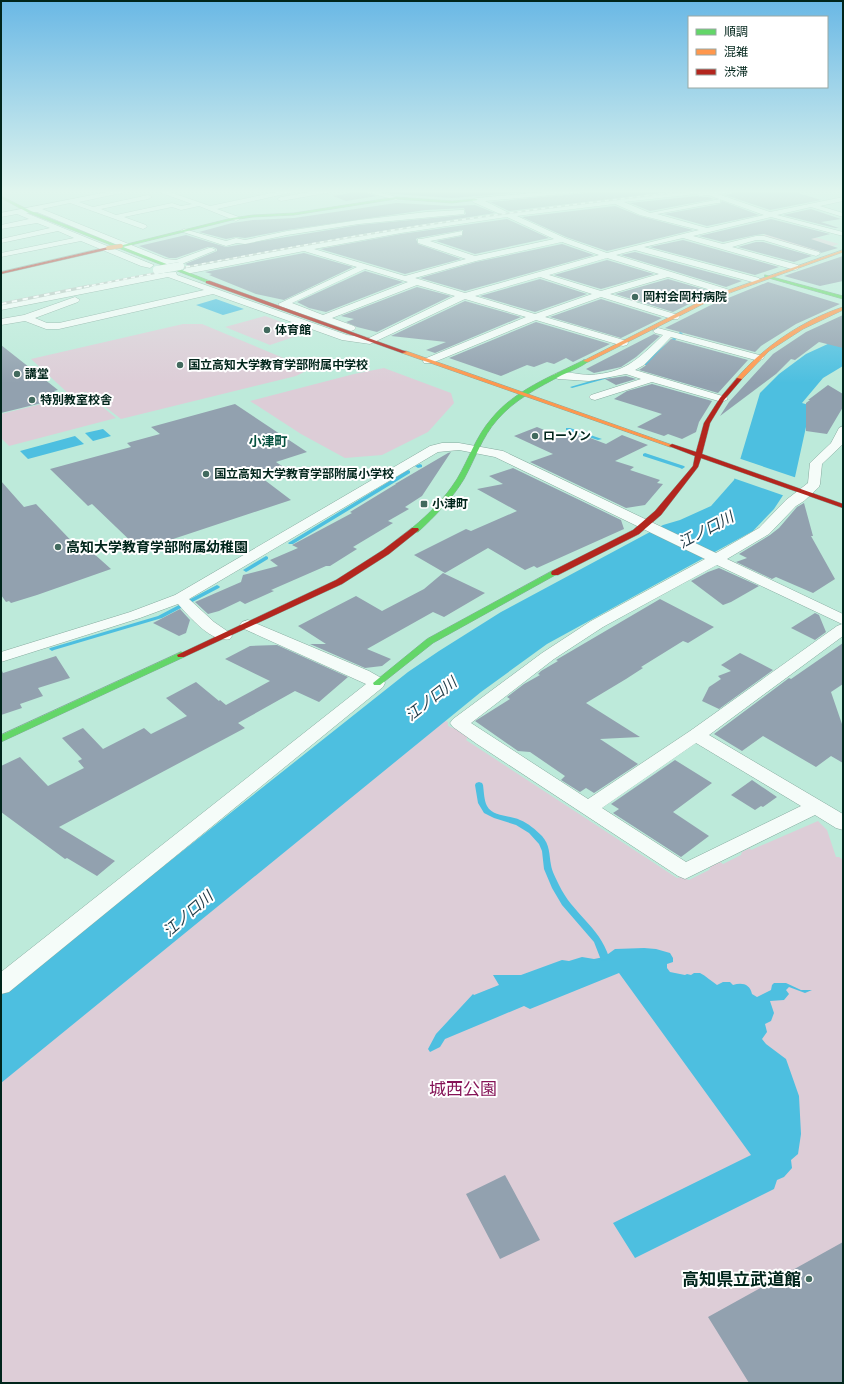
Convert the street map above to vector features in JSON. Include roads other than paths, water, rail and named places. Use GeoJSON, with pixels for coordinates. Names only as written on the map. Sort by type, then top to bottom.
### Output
{"type":"FeatureCollection","features":[{"type":"Feature","properties":{"kind":"street"},"geometry":{"type":"LineString","coordinates":[[1,273],[82,255]]}},
{"type":"Feature","properties":{"kind":"street"},"geometry":{"type":"LineString","coordinates":[[121,255],[154,268]]}},
{"type":"Feature","properties":{"kind":"street"},"geometry":{"type":"LineString","coordinates":[[137,255],[186,274],[370,341],[526,394],[843,506]]}},
{"type":"Feature","properties":{"kind":"street"},"geometry":{"type":"LineString","coordinates":[[147,255],[164,261],[176,263],[199,255]]}},
{"type":"Feature","properties":{"kind":"street"},"geometry":{"type":"LineString","coordinates":[[1,307],[155,276],[172,275],[185,269],[255,255]]}},
{"type":"Feature","properties":{"kind":"street"},"geometry":{"type":"LineString","coordinates":[[1,302],[154,268],[185,269],[271,255]]}},
{"type":"Feature","properties":{"kind":"street"},"geometry":{"type":"LineString","coordinates":[[325,255],[623,343]]}},
{"type":"Feature","properties":{"kind":"street"},"geometry":{"type":"LineString","coordinates":[[462,255],[475,259]]}},
{"type":"Feature","properties":{"kind":"street"},"geometry":{"type":"LineString","coordinates":[[406,278],[495,255]]}},
{"type":"Feature","properties":{"kind":"street"},"geometry":{"type":"LineString","coordinates":[[172,275],[345,338],[370,341],[455,300],[607,255],[727,292]]}},
{"type":"Feature","properties":{"kind":"street"},"geometry":{"type":"LineString","coordinates":[[661,255],[756,280]]}},
{"type":"Feature","properties":{"kind":"street"},"geometry":{"type":"LineString","coordinates":[[750,255],[795,267]]}},
{"type":"Feature","properties":{"kind":"street"},"geometry":{"type":"LineString","coordinates":[[1,739],[339,582],[419,528],[434,513],[454,489],[475,448],[491,422],[504,410],[526,394],[623,343],[727,292],[767,276],[832,255]]}},
{"type":"Feature","properties":{"kind":"street"},"geometry":{"type":"LineString","coordinates":[[154,268],[164,261]]}},
{"type":"Feature","properties":{"kind":"street"},"geometry":{"type":"LineString","coordinates":[[283,304],[365,266]]}},
{"type":"Feature","properties":{"kind":"street"},"geometry":{"type":"LineString","coordinates":[[185,269],[351,328],[370,341]]}},
{"type":"Feature","properties":{"kind":"street"},"geometry":{"type":"LineString","coordinates":[[428,361],[535,317],[600,294],[668,274]]}},
{"type":"Feature","properties":{"kind":"street"},"geometry":{"type":"LineString","coordinates":[[541,275],[675,317]]}},
{"type":"Feature","properties":{"kind":"street"},"geometry":{"type":"LineString","coordinates":[[767,276],[843,298]]}},
{"type":"Feature","properties":{"kind":"street"},"geometry":{"type":"LineString","coordinates":[[324,318],[416,282]]}},
{"type":"Feature","properties":{"kind":"street"},"geometry":{"type":"LineString","coordinates":[[1,322],[26,318],[49,311],[85,296],[80,291]]}},
{"type":"Feature","properties":{"kind":"street"},"geometry":{"type":"LineString","coordinates":[[26,318],[46,326],[60,326],[213,291]]}},
{"type":"Feature","properties":{"kind":"street"},"geometry":{"type":"LineString","coordinates":[[1,985],[430,641],[513,595],[636,532],[650,527],[658,512],[696,466],[707,423],[722,399],[767,350],[801,328],[843,308]]}},
{"type":"Feature","properties":{"kind":"street"},"geometry":{"type":"LineString","coordinates":[[652,329],[759,358]]}},
{"type":"Feature","properties":{"kind":"street"},"geometry":{"type":"LineString","coordinates":[[629,372],[665,339],[674,335]]}},
{"type":"Feature","properties":{"kind":"street"},"geometry":{"type":"LineString","coordinates":[[558,376],[589,378],[629,372],[722,399]]}},
{"type":"Feature","properties":{"kind":"street"},"geometry":{"type":"LineString","coordinates":[[595,397],[650,379]]}},
{"type":"Feature","properties":{"kind":"street"},"geometry":{"type":"LineString","coordinates":[[816,807],[685,871],[459,723],[498,692],[597,624],[713,557],[764,531],[774,522],[800,490],[814,484],[816,463],[836,445],[843,430]]}},
{"type":"Feature","properties":{"kind":"street"},"geometry":{"type":"LineString","coordinates":[[1,657],[135,615],[184,602],[434,449],[453,446],[475,448],[499,454],[843,620]]}},
{"type":"Feature","properties":{"kind":"street"},"geometry":{"type":"LineString","coordinates":[[184,602],[208,625],[224,636]]}},
{"type":"Feature","properties":{"kind":"street"},"geometry":{"type":"LineString","coordinates":[[248,625],[363,675],[377,683]]}},
{"type":"Feature","properties":{"kind":"street"},"geometry":{"type":"LineString","coordinates":[[588,808],[696,735],[843,629]]}},
{"type":"Feature","properties":{"kind":"street"},"geometry":{"type":"LineString","coordinates":[[696,735],[843,823]]}},
{"type":"Feature","properties":{"kind":"water"},"geometry":{"type":"Polygon","coordinates":[[[216,299],[244,309],[223,315],[196,305],[216,299]]]}},
{"type":"Feature","properties":{"kind":"water","name":"江ノ口川"},"geometry":{"type":"Polygon","coordinates":[[[843,337],[843,366],[823,378],[802,403],[809,405],[806,427],[795,477],[774,509],[753,531],[547,644],[481,692],[1,1083],[1,995],[408,672],[501,612],[663,525],[680,520],[711,506],[734,480],[760,393],[779,374],[806,354],[843,337]]]}},
{"type":"Feature","properties":{"kind":"water"},"geometry":{"type":"Polygon","coordinates":[[[103,429],[111,436],[93,441],[85,433],[103,429]]]}},
{"type":"Feature","properties":{"kind":"water"},"geometry":{"type":"Polygon","coordinates":[[[75,436],[84,444],[28,459],[20,451],[75,436]]]}},
{"type":"Feature","properties":{"kind":"water"},"geometry":{"type":"Polygon","coordinates":[[[615,949],[656,949],[670,953],[673,958],[673,962],[667,964],[667,968],[670,972],[685,975],[700,973],[717,985],[723,982],[730,982],[733,985],[742,984],[747,986],[752,994],[757,997],[771,990],[774,983],[786,983],[801,990],[812,990],[805,993],[789,987],[786,990],[789,994],[784,1000],[770,1001],[774,1013],[771,1021],[765,1024],[767,1032],[762,1039],[766,1044],[786,1059],[799,1096],[801,1134],[798,1154],[791,1160],[792,1168],[784,1177],[777,1180],[774,1189],[635,1258],[613,1223],[751,1155],[619,973],[530,1009],[524,1006],[445,1039],[440,1047],[430,1052],[428,1049],[436,1034],[473,994],[474,995],[499,985],[493,975],[521,975],[562,960],[569,961],[582,957],[594,959],[604,957],[615,949]]]}},
{"type":"Feature","properties":{"kind":"waterway"},"geometry":{"type":"LineString","coordinates":[[646,364],[681,333]]}},
{"type":"Feature","properties":{"kind":"waterway"},"geometry":{"type":"LineString","coordinates":[[572,387],[610,377]]}},
{"type":"Feature","properties":{"kind":"waterway"},"geometry":{"type":"LineString","coordinates":[[568,429],[600,439]]}},
{"type":"Feature","properties":{"kind":"waterway"},"geometry":{"type":"LineString","coordinates":[[645,455],[682,467]]}},
{"type":"Feature","properties":{"kind":"waterway"},"geometry":{"type":"LineString","coordinates":[[291,543],[408,472]]}},
{"type":"Feature","properties":{"kind":"waterway"},"geometry":{"type":"LineString","coordinates":[[246,570],[266,558]]}},
{"type":"Feature","properties":{"kind":"waterway"},"geometry":{"type":"LineString","coordinates":[[52,649],[160,617],[217,587]]}},
{"type":"Feature","properties":{"kind":"waterway"},"geometry":{"type":"LineString","coordinates":[[479,785],[482,803],[487,811],[497,816],[516,821],[532,831],[540,839],[546,851],[548,869],[556,888],[565,903],[597,940],[604,957]]}},
{"type":"Feature","properties":{"kind":"railway"},"geometry":{"type":"LineString","coordinates":[[86,287],[255,255]]}},
{"type":"Feature","properties":{"kind":"railway"},"geometry":{"type":"LineString","coordinates":[[1,304],[86,287]]}},
{"type":"Feature","properties":{"kind":"place","name":"岡村会岡村病院"},"geometry":{"type":"Point","coordinates":[635,297]}},
{"type":"Feature","properties":{"kind":"place","name":"体育館"},"geometry":{"type":"Point","coordinates":[267,330]}},
{"type":"Feature","properties":{"kind":"place","name":"国立高知大学教育学部附属中学校"},"geometry":{"type":"Point","coordinates":[180,365]}},
{"type":"Feature","properties":{"kind":"place","name":"講堂"},"geometry":{"type":"Point","coordinates":[17,374]}},
{"type":"Feature","properties":{"kind":"place","name":"特別教室校舎"},"geometry":{"type":"Point","coordinates":[32,400]}},
{"type":"Feature","properties":{"kind":"place","name":"ローソン"},"geometry":{"type":"Point","coordinates":[535,436]}},
{"type":"Feature","properties":{"kind":"place","name":"国立高知大学教育学部附属小学校"},"geometry":{"type":"Point","coordinates":[206,474]}},
{"type":"Feature","properties":{"kind":"place","name":"小津町"},"geometry":{"type":"Point","coordinates":[424,504]}},
{"type":"Feature","properties":{"kind":"place","name":"高知大学教育学部附属幼稚園"},"geometry":{"type":"Point","coordinates":[58,547]}},
{"type":"Feature","properties":{"kind":"place","name":"高知県立武道館"},"geometry":{"type":"Point","coordinates":[809,1279]}},
{"type":"Feature","properties":{"kind":"district","name":"小津町"},"geometry":{"type":"Point","coordinates":[268,441]}},
{"type":"Feature","properties":{"kind":"park label","name":"城西公園"},"geometry":{"type":"Point","coordinates":[463,1089]}}]}
